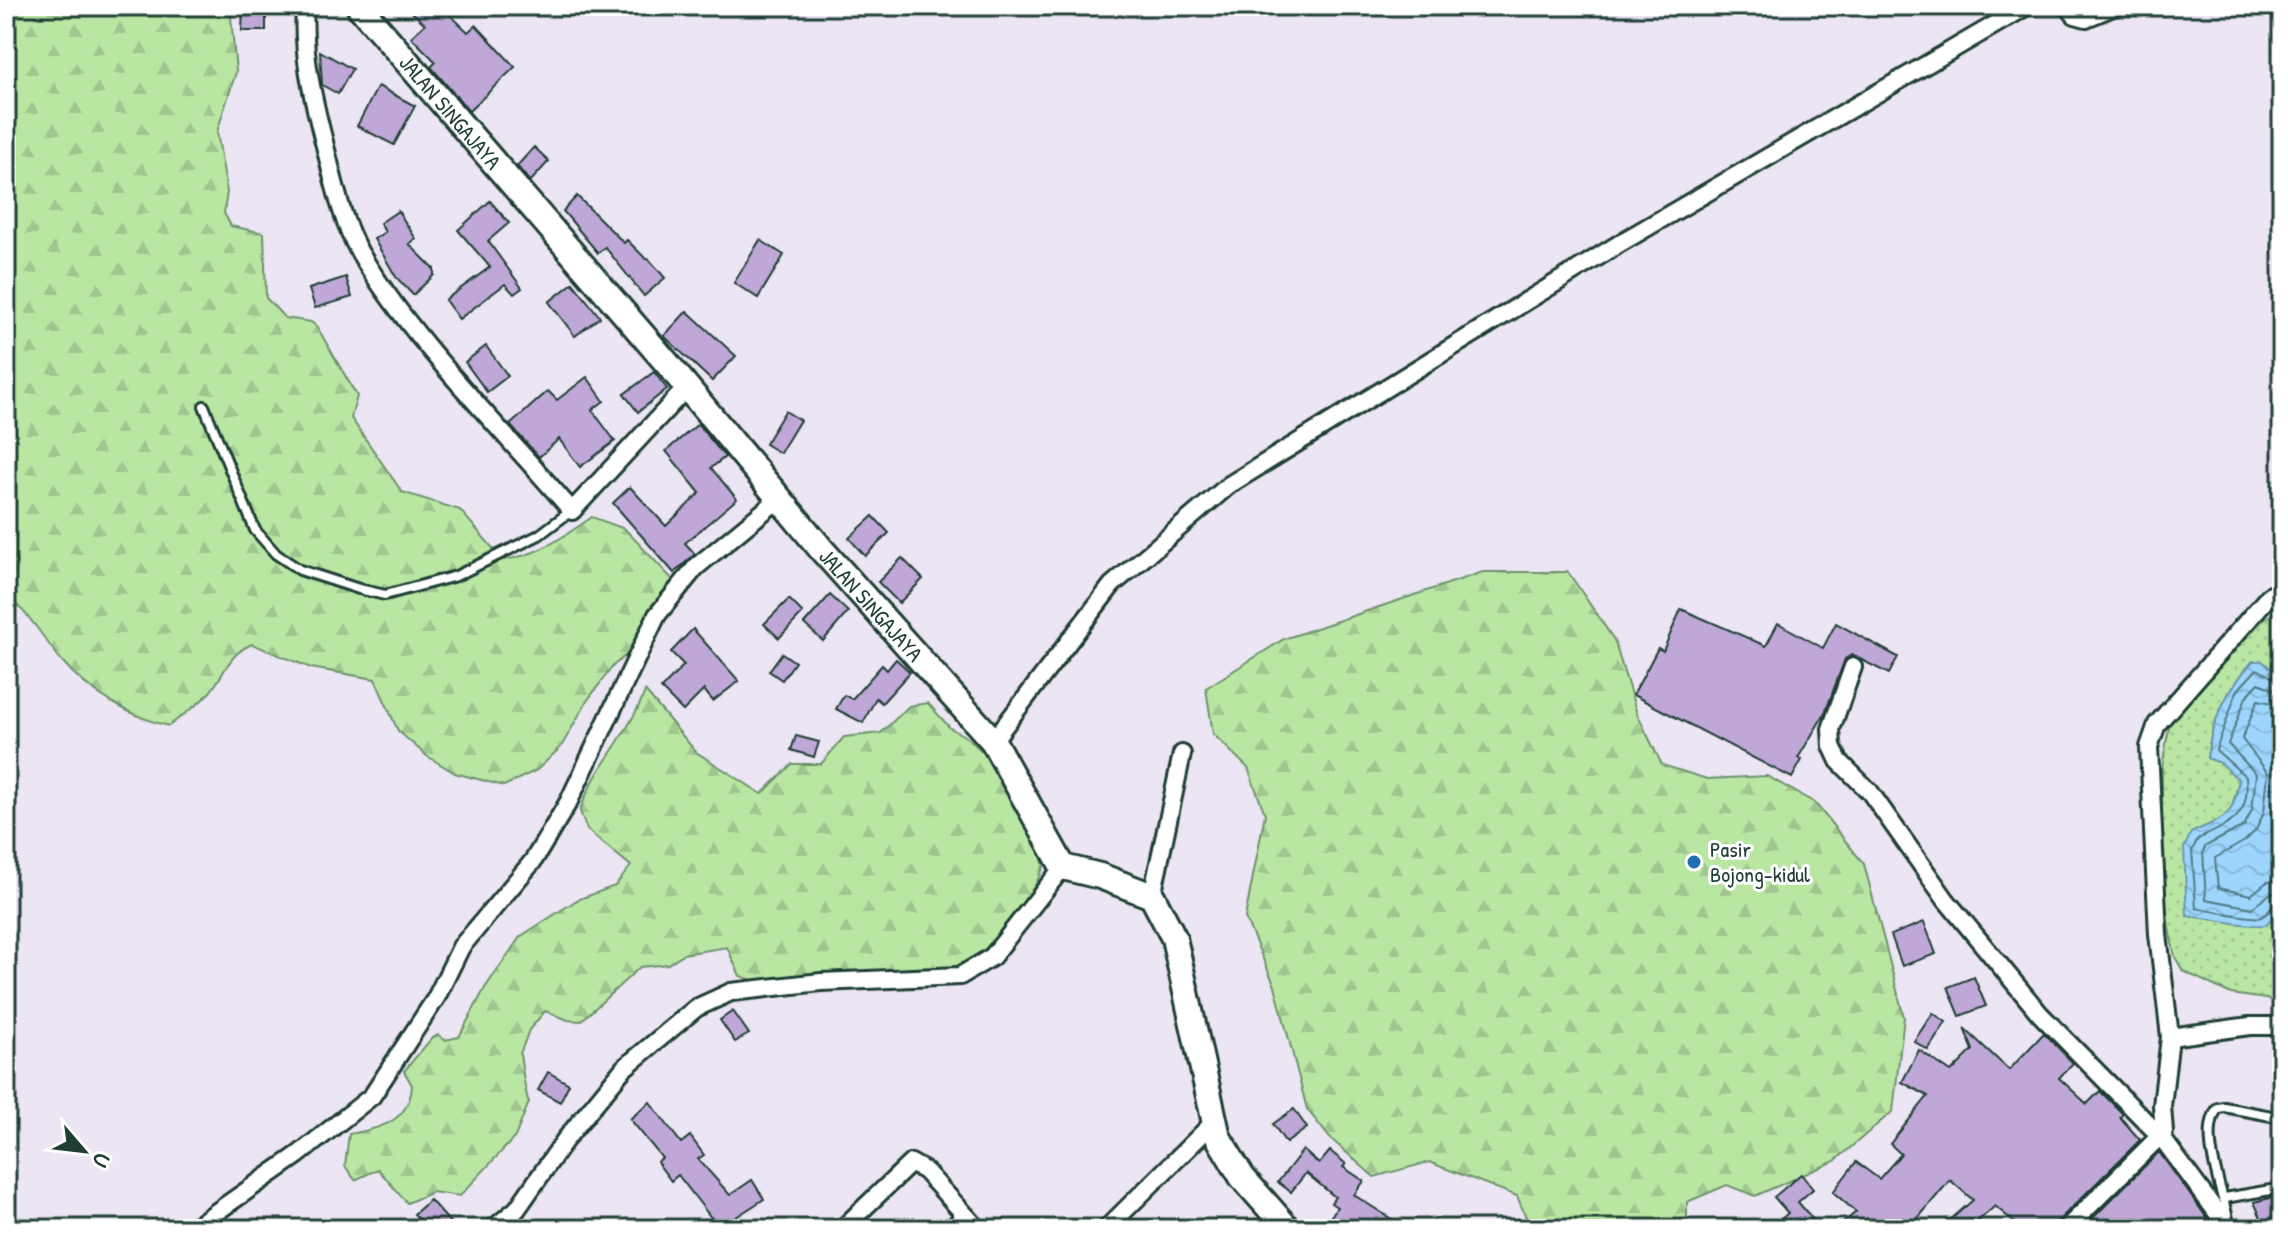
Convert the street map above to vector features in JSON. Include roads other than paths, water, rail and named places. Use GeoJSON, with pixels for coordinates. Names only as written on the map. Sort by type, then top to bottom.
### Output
{"type":"FeatureCollection","features":[{"type":"Feature","properties":{"kind":"street"},"geometry":{"type":"LineString","coordinates":[[305,6],[308,74],[317,117],[337,193],[359,251],[409,322],[572,511],[686,388]]}},
{"type":"Feature","properties":{"kind":"street","name":"JALAN SINGAJAYA"},"geometry":{"type":"LineString","coordinates":[[359,6],[922,664],[993,741],[1063,867]]}},
{"type":"Feature","properties":{"kind":"street"},"geometry":{"type":"LineString","coordinates":[[993,741],[1112,585],[1229,485],[1622,242],[2027,6]]}},
{"type":"Feature","properties":{"kind":"street"},"geometry":{"type":"LineString","coordinates":[[2068,6],[2075,15],[2086,18],[2115,6]]}},
{"type":"Feature","properties":{"kind":"street"},"geometry":{"type":"LineString","coordinates":[[192,1229],[307,1149],[372,1096],[436,998],[461,947],[533,861],[561,813],[657,615],[696,567],[780,498]]}},
{"type":"Feature","properties":{"kind":"street"},"geometry":{"type":"LineString","coordinates":[[2066,1229],[2162,1138],[2170,1037],[2158,934],[2149,747],[2157,724],[2269,596],[2282,590]]}},
{"type":"Feature","properties":{"kind":"street"},"geometry":{"type":"LineString","coordinates":[[1853,667],[1831,729],[1832,746],[1839,761],[1870,792],[1946,900],[2040,1014],[2162,1138],[2229,1229]]}},
{"type":"Feature","properties":{"kind":"street"},"geometry":{"type":"LineString","coordinates":[[1182,754],[1152,896],[1174,938],[1218,1137],[1242,1177],[1288,1229]]}},
{"type":"Feature","properties":{"kind":"street"},"geometry":{"type":"LineString","coordinates":[[493,1229],[517,1209],[565,1140],[624,1068],[696,1008],[731,992],[821,982],[960,976],[992,957],[1063,867],[1100,876],[1152,896]]}},
{"type":"Feature","properties":{"kind":"street"},"geometry":{"type":"LineString","coordinates":[[2170,1037],[2250,1026],[2282,1026]]}},
{"type":"Feature","properties":{"kind":"street"},"geometry":{"type":"LineString","coordinates":[[1106,1229],[1214,1122]]}},
{"type":"Feature","properties":{"kind":"street"},"geometry":{"type":"LineString","coordinates":[[842,1229],[911,1163],[925,1171],[978,1229]]}},
{"type":"Feature","properties":{"kind":"street"},"geometry":{"type":"LineString","coordinates":[[952,1229],[964,1216]]}},
{"type":"Feature","properties":{"kind":"lane"},"geometry":{"type":"LineString","coordinates":[[204,406],[255,530],[276,554],[300,570],[359,589],[385,595],[456,576],[539,535],[572,511]]}},
{"type":"Feature","properties":{"kind":"lane"},"geometry":{"type":"LineString","coordinates":[[2229,1229],[2225,1198],[2210,1142],[2209,1125],[2215,1111],[2238,1108],[2282,1118]]}},
{"type":"Feature","properties":{"kind":"lane"},"geometry":{"type":"LineString","coordinates":[[2225,1198],[2282,1188]]}},
{"type":"Feature","properties":{"kind":"water"},"geometry":{"type":"Polygon","coordinates":[[[2253,661],[2262,661],[2282,678],[2282,906],[2266,925],[2187,916],[2184,848],[2191,833],[2226,815],[2234,802],[2239,780],[2221,763],[2207,758],[2213,730],[2229,694],[2253,661]]]}},
{"type":"Feature","properties":{"kind":"place","name":"Pasir Bojong-kidul"},"geometry":{"type":"Point","coordinates":[1694,862]}}]}
